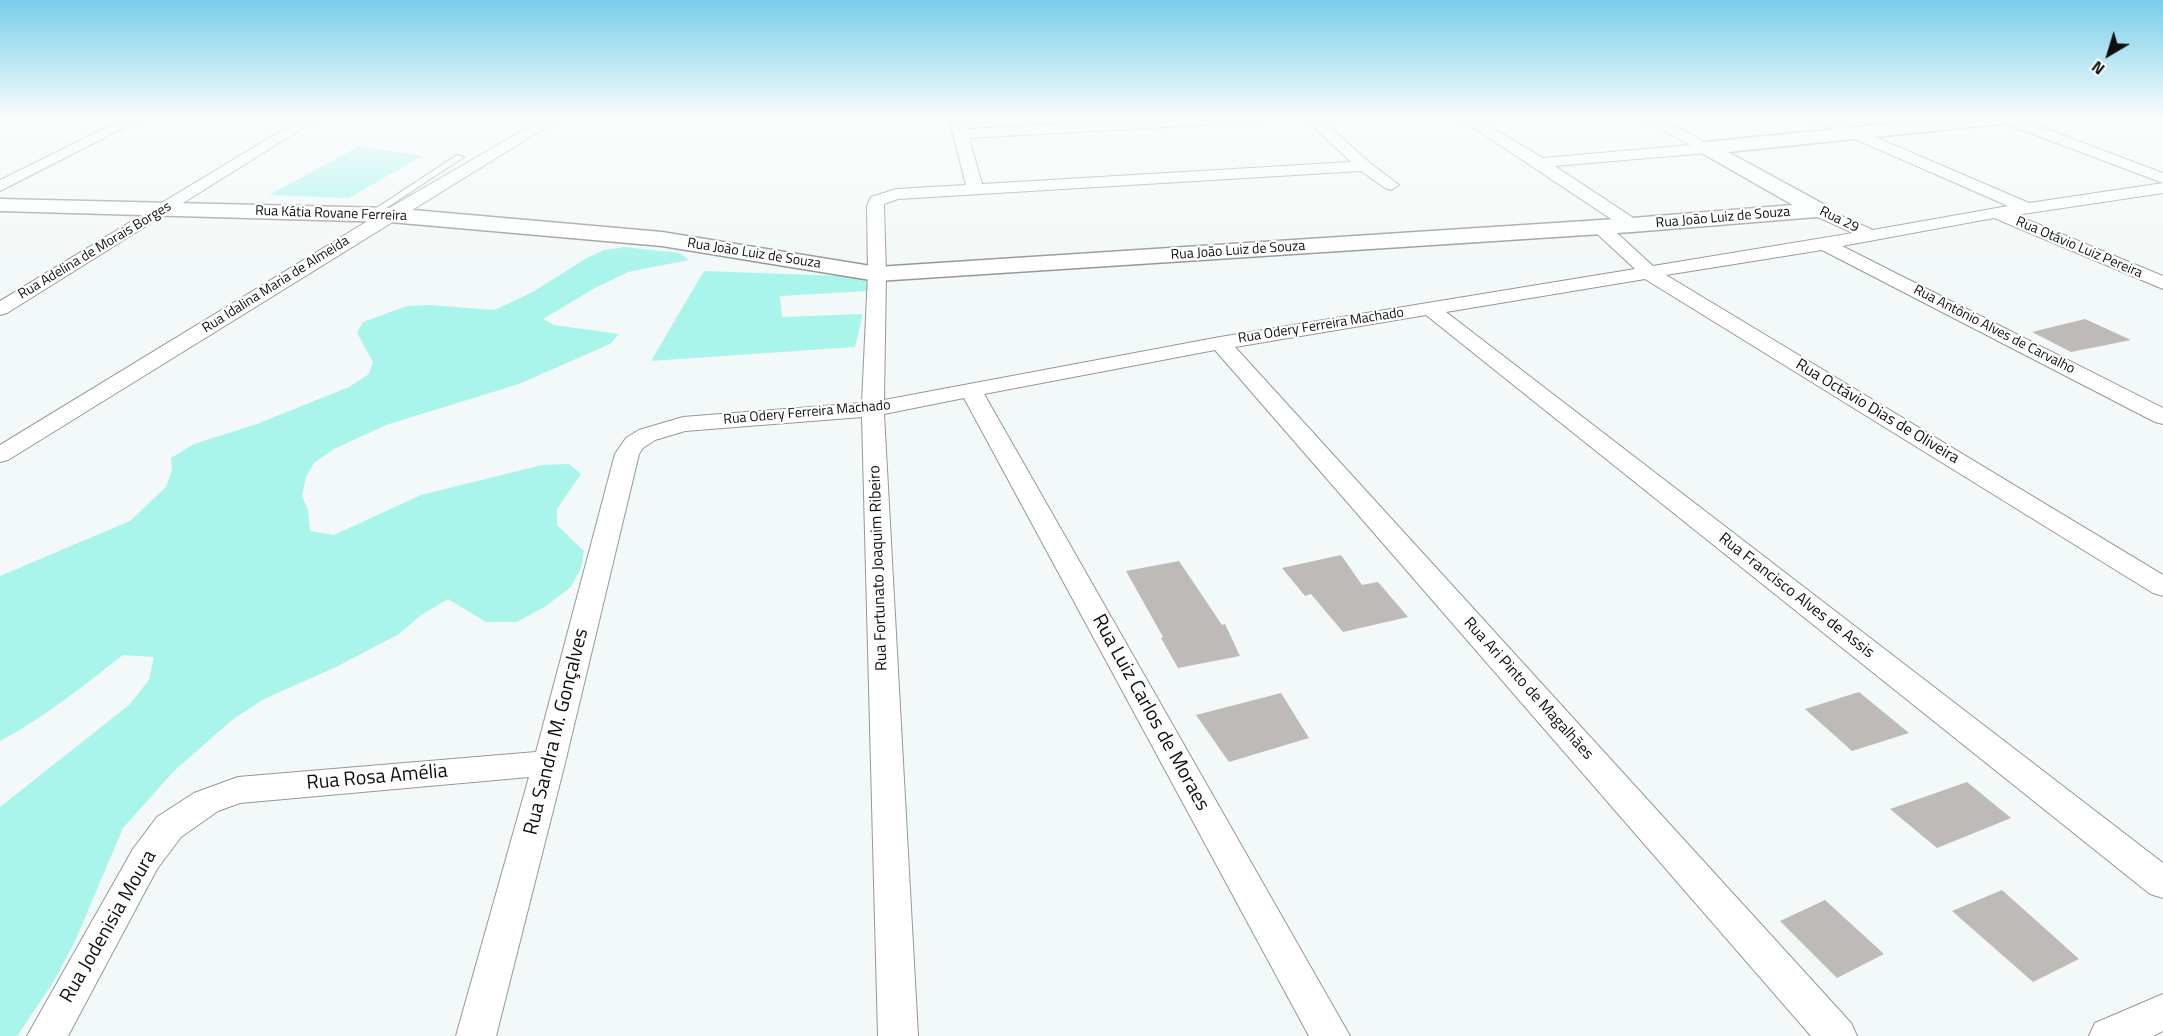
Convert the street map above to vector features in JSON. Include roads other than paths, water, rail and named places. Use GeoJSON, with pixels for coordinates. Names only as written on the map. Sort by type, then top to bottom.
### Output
{"type":"FeatureCollection","features":[{"type":"Feature","properties":{"kind":"street"},"geometry":{"type":"LineString","coordinates":[[0,186],[39,166]]}},
{"type":"Feature","properties":{"kind":"street","name":"Rua Adelina de Morais Borges"},"geometry":{"type":"LineString","coordinates":[[0,309],[234,166]]}},
{"type":"Feature","properties":{"kind":"street","name":"Rua Idalina Maria de Almeida"},"geometry":{"type":"LineString","coordinates":[[0,455],[380,214],[466,166]]}},
{"type":"Feature","properties":{"kind":"street"},"geometry":{"type":"LineString","coordinates":[[969,166],[976,190],[1358,166]]}},
{"type":"Feature","properties":{"kind":"street"},"geometry":{"type":"LineString","coordinates":[[1364,166],[1391,185]]}},
{"type":"Feature","properties":{"kind":"street"},"geometry":{"type":"LineString","coordinates":[[1545,166],[1632,225]]}},
{"type":"Feature","properties":{"kind":"street","name":"Rua 29"},"geometry":{"type":"LineString","coordinates":[[1740,166],[1817,210],[1870,235]]}},
{"type":"Feature","properties":{"kind":"street"},"geometry":{"type":"LineString","coordinates":[[1929,166],[2027,208]]}},
{"type":"Feature","properties":{"kind":"street"},"geometry":{"type":"LineString","coordinates":[[2132,166],[2163,178]]}},
{"type":"Feature","properties":{"kind":"street","name":"Rua Fortunato Joaquim Ribeiro"},"geometry":{"type":"LineString","coordinates":[[898,1036],[873,410],[877,274],[875,206],[877,201],[896,194],[976,190]]}},
{"type":"Feature","properties":{"kind":"street"},"geometry":{"type":"LineString","coordinates":[[1995,213],[2158,191]]}},
{"type":"Feature","properties":{"kind":"street","name":"Rua Kátia Rovane Ferreira"},"geometry":{"type":"LineString","coordinates":[[0,205],[380,214],[662,239]]}},
{"type":"Feature","properties":{"kind":"street","name":"Rua João Luiz de Souza"},"geometry":{"type":"LineString","coordinates":[[662,239],[877,274],[1632,225],[1817,210]]}},
{"type":"Feature","properties":{"kind":"street","name":"Rua Odery Ferreira Machado"},"geometry":{"type":"LineString","coordinates":[[647,435],[683,424],[873,410],[1220,342],[1824,244],[1995,213]]}},
{"type":"Feature","properties":{"kind":"street","name":"Rua Otávio Luiz Pereira"},"geometry":{"type":"LineString","coordinates":[[1995,213],[2163,283]]}},
{"type":"Feature","properties":{"kind":"street","name":"Rua Octávio Dias de Oliveira"},"geometry":{"type":"LineString","coordinates":[[1600,227],[1648,273],[2163,587]]}},
{"type":"Feature","properties":{"kind":"street","name":"Rua Antônio Alves de Carvalho"},"geometry":{"type":"LineString","coordinates":[[1824,244],[2163,417]]}},
{"type":"Feature","properties":{"kind":"street","name":"Rua Francisco Alves de Assis"},"geometry":{"type":"LineString","coordinates":[[1430,309],[2163,883]]}},
{"type":"Feature","properties":{"kind":"street","name":"Rua Ari Pinto de Magalhães"},"geometry":{"type":"LineString","coordinates":[[1220,342],[1837,1036]]}},
{"type":"Feature","properties":{"kind":"street","name":"Rua Luiz Carlos de Moraes"},"geometry":{"type":"LineString","coordinates":[[971,391],[1330,1036]]}},
{"type":"Feature","properties":{"kind":"street","name":"Rua Sandra M. Gonçalves"},"geometry":{"type":"LineString","coordinates":[[476,1036],[549,763],[627,454],[634,443],[647,435]]}},
{"type":"Feature","properties":{"kind":"street","name":"Rua Rosa Amélia"},"geometry":{"type":"LineString","coordinates":[[206,802],[238,790],[549,763]]}},
{"type":"Feature","properties":{"kind":"street","name":"Rua Jodenisia Moura"},"geometry":{"type":"LineString","coordinates":[[47,1036],[145,859],[169,827],[206,802]]}},
{"type":"Feature","properties":{"kind":"street"},"geometry":{"type":"LineString","coordinates":[[2109,1036],[2163,1012]]}},
{"type":"Feature","properties":{"kind":"lane"},"geometry":{"type":"LineString","coordinates":[[380,214],[447,166]]}}]}
